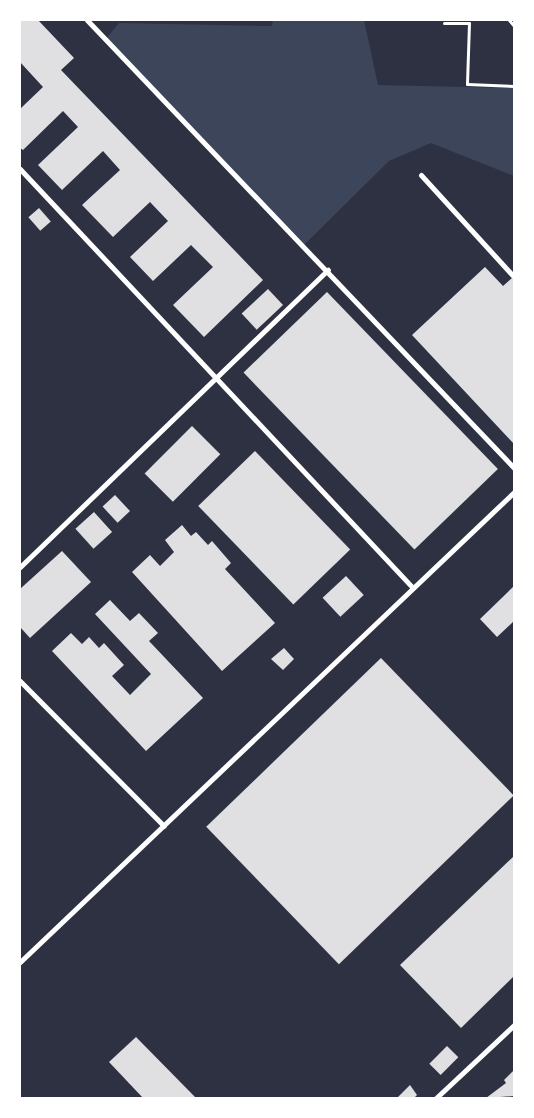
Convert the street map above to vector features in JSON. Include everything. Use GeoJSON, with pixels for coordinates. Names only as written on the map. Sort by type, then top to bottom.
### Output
{"type":"FeatureCollection","features":[{"type":"Feature","properties":{"kind":"street"},"geometry":{"type":"LineString","coordinates":[[86,20],[328,270],[514,468]]}},
{"type":"Feature","properties":{"kind":"street"},"geometry":{"type":"LineString","coordinates":[[20,169],[413,588]]}},
{"type":"Feature","properties":{"kind":"street"},"geometry":{"type":"LineString","coordinates":[[420,175],[514,277]]}},
{"type":"Feature","properties":{"kind":"street"},"geometry":{"type":"LineString","coordinates":[[20,567],[328,270]]}},
{"type":"Feature","properties":{"kind":"street"},"geometry":{"type":"LineString","coordinates":[[20,962],[514,492]]}},
{"type":"Feature","properties":{"kind":"street"},"geometry":{"type":"LineString","coordinates":[[20,681],[164,826]]}},
{"type":"Feature","properties":{"kind":"street"},"geometry":{"type":"LineString","coordinates":[[436,1098],[514,1025]]}},
{"type":"Feature","properties":{"kind":"path"},"geometry":{"type":"LineString","coordinates":[[508,20],[514,26]]}},
{"type":"Feature","properties":{"kind":"path"},"geometry":{"type":"LineString","coordinates":[[444,23],[469,23],[467,84],[514,86]]}},
{"type":"Feature","properties":{"kind":"shaded area"},"geometry":{"type":"Polygon","coordinates":[[[273,20],[364,20],[378,85],[514,88],[514,176],[431,143],[389,161],[304,245],[105,40],[119,23],[272,26],[273,20]]]}},
{"type":"Feature","properties":{"kind":"building"},"geometry":{"type":"Polygon","coordinates":[[[20,20],[38,20],[74,58],[61,70],[263,280],[204,337],[173,305],[213,267],[191,245],[153,281],[130,257],[168,221],[150,202],[113,237],[82,205],[120,170],[103,151],[62,190],[38,165],[78,127],[63,111],[23,150],[20,148],[20,109],[43,87],[20,62],[20,20]]]}},
{"type":"Feature","properties":{"kind":"building"},"geometry":{"type":"Polygon","coordinates":[[[39,208],[51,222],[40,231],[28,217],[39,208]]]}},
{"type":"Feature","properties":{"kind":"building"},"geometry":{"type":"Polygon","coordinates":[[[485,267],[503,286],[512,278],[514,280],[514,444],[412,335],[485,267]]]}},
{"type":"Feature","properties":{"kind":"building"},"geometry":{"type":"Polygon","coordinates":[[[268,289],[283,305],[257,330],[242,314],[268,289]]]}},
{"type":"Feature","properties":{"kind":"building"},"geometry":{"type":"Polygon","coordinates":[[[327,292],[498,469],[414,550],[244,373],[327,292]]]}},
{"type":"Feature","properties":{"kind":"building"},"geometry":{"type":"Polygon","coordinates":[[[192,426],[220,454],[173,502],[145,473],[192,426]]]}},
{"type":"Feature","properties":{"kind":"building"},"geometry":{"type":"Polygon","coordinates":[[[255,451],[350,550],[293,604],[198,506],[255,451]]]}},
{"type":"Feature","properties":{"kind":"building"},"geometry":{"type":"Polygon","coordinates":[[[115,495],[130,511],[118,523],[103,507],[115,495]]]}},
{"type":"Feature","properties":{"kind":"building"},"geometry":{"type":"Polygon","coordinates":[[[94,512],[112,532],[93,549],[75,529],[94,512]]]}},
{"type":"Feature","properties":{"kind":"building"},"geometry":{"type":"Polygon","coordinates":[[[182,525],[191,536],[196,532],[208,545],[212,541],[231,563],[225,569],[275,623],[222,671],[132,572],[150,555],[160,566],[174,552],[165,540],[182,525]]]}},
{"type":"Feature","properties":{"kind":"building"},"geometry":{"type":"Polygon","coordinates":[[[62,551],[91,582],[30,638],[20,627],[20,589],[62,551]]]}},
{"type":"Feature","properties":{"kind":"building"},"geometry":{"type":"Polygon","coordinates":[[[346,576],[364,595],[340,617],[323,598],[346,576]]]}},
{"type":"Feature","properties":{"kind":"building"},"geometry":{"type":"Polygon","coordinates":[[[514,586],[514,621],[497,637],[480,619],[514,586]]]}},
{"type":"Feature","properties":{"kind":"building"},"geometry":{"type":"Polygon","coordinates":[[[110,600],[130,621],[139,613],[158,633],[149,641],[203,698],[146,751],[52,651],[71,633],[82,644],[89,637],[99,648],[104,643],[124,665],[112,676],[130,695],[151,674],[95,614],[110,600]]]}},
{"type":"Feature","properties":{"kind":"building"},"geometry":{"type":"Polygon","coordinates":[[[284,648],[294,659],[283,670],[271,659],[284,648]]]}},
{"type":"Feature","properties":{"kind":"building"},"geometry":{"type":"Polygon","coordinates":[[[381,658],[514,795],[339,964],[206,827],[381,658]]]}},
{"type":"Feature","properties":{"kind":"building"},"geometry":{"type":"Polygon","coordinates":[[[514,856],[514,976],[461,1028],[400,965],[514,856]]]}},
{"type":"Feature","properties":{"kind":"building"},"geometry":{"type":"Polygon","coordinates":[[[136,1037],[196,1098],[143,1098],[109,1062],[136,1037]]]}},
{"type":"Feature","properties":{"kind":"building"},"geometry":{"type":"Polygon","coordinates":[[[447,1046],[458,1057],[441,1075],[429,1064],[447,1046]]]}},
{"type":"Feature","properties":{"kind":"building"},"geometry":{"type":"Polygon","coordinates":[[[514,1070],[514,1096],[486,1098],[506,1083],[504,1080],[514,1070]]]}},
{"type":"Feature","properties":{"kind":"building"},"geometry":{"type":"Polygon","coordinates":[[[410,1085],[417,1095],[414,1098],[397,1098],[410,1085]]]}}]}
